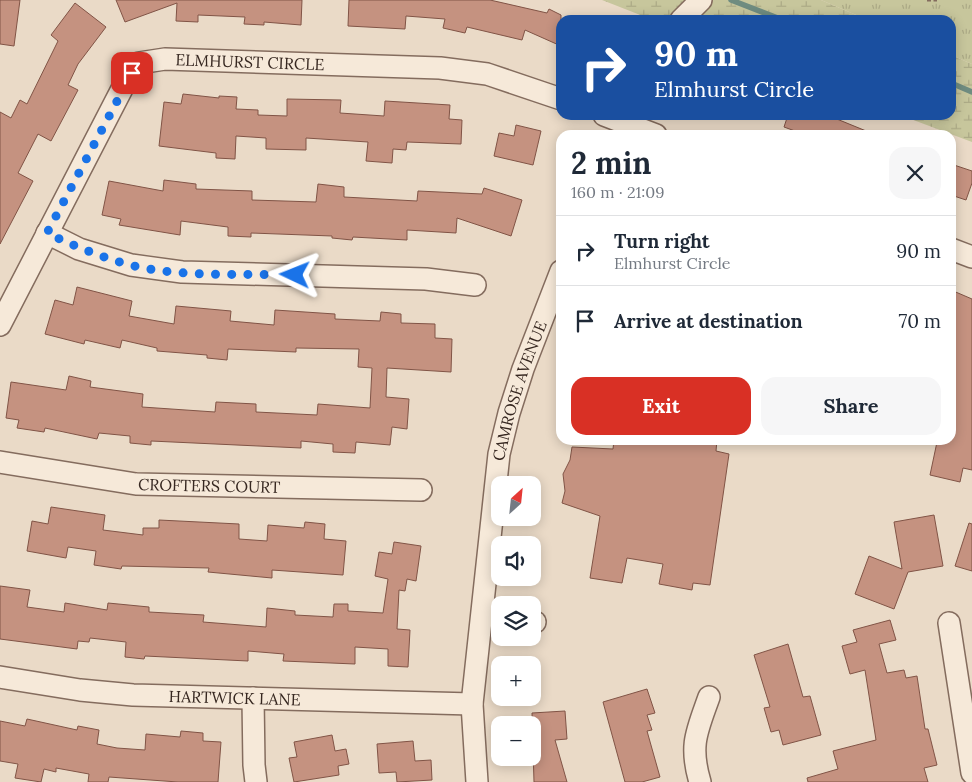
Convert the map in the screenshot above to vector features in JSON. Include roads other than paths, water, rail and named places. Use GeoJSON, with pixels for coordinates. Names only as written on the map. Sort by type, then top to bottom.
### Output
{"type":"FeatureCollection","features":[{"type":"Feature","properties":{"kind":"street"},"geometry":{"type":"LineString","coordinates":[[686,15],[702,0]]}},
{"type":"Feature","properties":{"kind":"street","name":"ELMHURST CIRCLE"},"geometry":{"type":"LineString","coordinates":[[0,325],[125,83],[139,63],[165,59],[440,68],[486,74],[556,97]]}},
{"type":"Feature","properties":{"kind":"street"},"geometry":{"type":"LineString","coordinates":[[615,121],[641,130]]}},
{"type":"Feature","properties":{"kind":"street"},"geometry":{"type":"LineString","coordinates":[[47,233],[79,249],[131,265],[182,272],[426,279],[475,285]]}},
{"type":"Feature","properties":{"kind":"street"},"geometry":{"type":"LineString","coordinates":[[956,251],[972,257]]}},
{"type":"Feature","properties":{"kind":"street","name":"CAMROSE AVENUE"},"geometry":{"type":"LineString","coordinates":[[477,782],[472,704],[490,616],[499,454],[509,412],[553,319],[556,301]]}},
{"type":"Feature","properties":{"kind":"street","name":"CROFTERS COURT"},"geometry":{"type":"LineString","coordinates":[[0,462],[136,484],[421,490]]}},
{"type":"Feature","properties":{"kind":"street"},"geometry":{"type":"LineString","coordinates":[[949,622],[972,773]]}},
{"type":"Feature","properties":{"kind":"street","name":"HARTWICK LANE"},"geometry":{"type":"LineString","coordinates":[[0,678],[132,696],[472,704]]}},
{"type":"Feature","properties":{"kind":"street"},"geometry":{"type":"LineString","coordinates":[[700,782],[695,766],[693,744],[709,697]]}},
{"type":"Feature","properties":{"kind":"street"},"geometry":{"type":"LineString","coordinates":[[254,698],[254,765],[256,782]]}},
{"type":"Feature","properties":{"kind":"waterway"},"geometry":{"type":"LineString","coordinates":[[731,0],[770,15]]}},
{"type":"Feature","properties":{"kind":"waterway"},"geometry":{"type":"LineString","coordinates":[[956,85],[972,92]]}}]}
